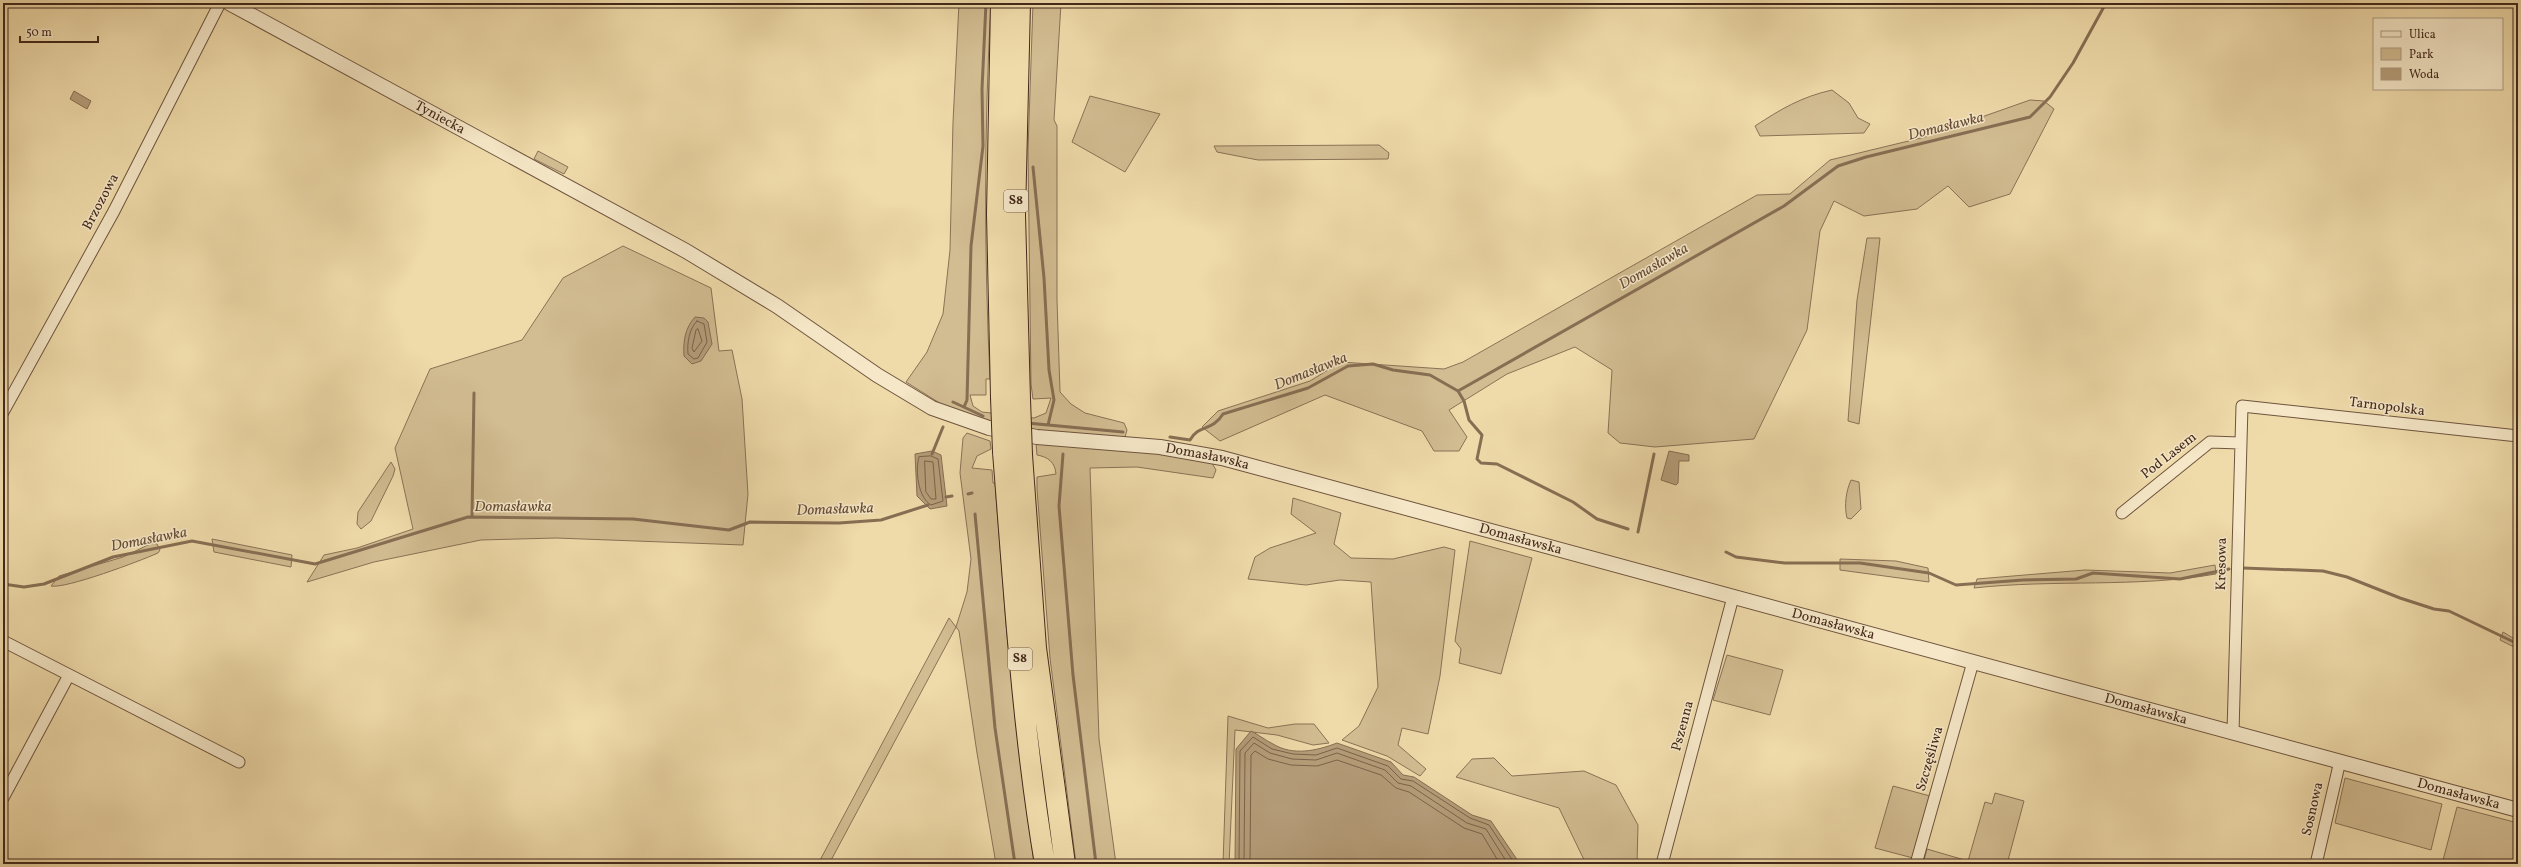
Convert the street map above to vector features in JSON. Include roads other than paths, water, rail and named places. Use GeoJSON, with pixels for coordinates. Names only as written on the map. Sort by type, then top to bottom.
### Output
{"type":"FeatureCollection","features":[{"type":"Feature","properties":{"kind":"highway","name":"S8"},"geometry":{"type":"LineString","coordinates":[[1001,3],[997,214],[1011,398],[1018,648],[1035,806],[1045,864]]}},
{"type":"Feature","properties":{"kind":"highway","name":"S8"},"geometry":{"type":"LineString","coordinates":[[1011,398],[1020,3]]}},
{"type":"Feature","properties":{"kind":"highway","name":"S8"},"geometry":{"type":"LineString","coordinates":[[1013,454],[1036,648],[1065,864]]}},
{"type":"Feature","properties":{"kind":"street","name":"Brzozowa"},"geometry":{"type":"LineString","coordinates":[[3,412],[114,212],[220,3]]}},
{"type":"Feature","properties":{"kind":"street","name":"Tyniecka"},"geometry":{"type":"LineString","coordinates":[[230,3],[651,232],[777,306],[877,375],[932,408],[989,428],[1036,437],[1147,446]]}},
{"type":"Feature","properties":{"kind":"street","name":"Kresowa"},"geometry":{"type":"LineString","coordinates":[[2233,732],[2242,406],[2252,406]]}},
{"type":"Feature","properties":{"kind":"street","name":"Tarnopolska"},"geometry":{"type":"LineString","coordinates":[[2252,406],[2518,436]]}},
{"type":"Feature","properties":{"kind":"street","name":"Pod Lasem"},"geometry":{"type":"LineString","coordinates":[[2122,513],[2210,442],[2240,442]]}},
{"type":"Feature","properties":{"kind":"street","name":"Domasławska"},"geometry":{"type":"LineString","coordinates":[[1147,446],[1222,458],[2518,810]]}},
{"type":"Feature","properties":{"kind":"street","name":"Pszenna"},"geometry":{"type":"LineString","coordinates":[[1662,864],[1733,597]]}},
{"type":"Feature","properties":{"kind":"street"},"geometry":{"type":"LineString","coordinates":[[3,642],[239,762]]}},
{"type":"Feature","properties":{"kind":"street","name":"Szczęśliwa"},"geometry":{"type":"LineString","coordinates":[[1916,864],[1973,662]]}},
{"type":"Feature","properties":{"kind":"street"},"geometry":{"type":"LineString","coordinates":[[3,798],[70,675]]}},
{"type":"Feature","properties":{"kind":"street","name":"Sosnowa"},"geometry":{"type":"LineString","coordinates":[[2316,864],[2340,761]]}},
{"type":"Feature","properties":{"kind":"water"},"geometry":{"type":"Polygon","coordinates":[[[74,91],[91,101],[87,109],[70,99],[74,91]]]}},
{"type":"Feature","properties":{"kind":"water"},"geometry":{"type":"Polygon","coordinates":[[[695,317],[704,318],[708,322],[712,344],[701,361],[692,364],[684,356],[684,345],[685,335],[695,317]]]}},
{"type":"Feature","properties":{"kind":"water"},"geometry":{"type":"Polygon","coordinates":[[[932,451],[941,455],[947,506],[930,509],[917,496],[915,454],[932,451]]]}},
{"type":"Feature","properties":{"kind":"water"},"geometry":{"type":"Polygon","coordinates":[[[1669,451],[1689,455],[1689,461],[1679,461],[1678,483],[1676,485],[1661,480],[1669,451]]]}},
{"type":"Feature","properties":{"kind":"water"},"geometry":{"type":"Polygon","coordinates":[[[1251,731],[1273,744],[1288,750],[1313,750],[1337,743],[1391,762],[1403,775],[1414,777],[1472,815],[1491,821],[1520,864],[1235,864],[1236,749],[1251,731]]]}},
{"type":"Feature","properties":{"kind":"waterway"},"geometry":{"type":"LineString","coordinates":[[964,407],[967,400],[971,246],[983,146],[982,89],[986,3]]}},
{"type":"Feature","properties":{"kind":"waterway","name":"Domasławka"},"geometry":{"type":"LineString","coordinates":[[1170,437],[1190,440],[1201,429],[1210,426],[1219,420],[1223,414],[1308,388],[1348,366],[1373,364],[1393,370],[1430,375],[1458,391],[1784,206],[1838,166],[1866,157],[2030,117],[2050,97],[2073,63],[2106,3]]}},
{"type":"Feature","properties":{"kind":"waterway"},"geometry":{"type":"LineString","coordinates":[[1033,167],[1044,278],[1049,370],[1054,400],[1048,425]]}},
{"type":"Feature","properties":{"kind":"waterway"},"geometry":{"type":"LineString","coordinates":[[1458,391],[1464,401],[1469,420],[1482,435],[1477,459],[1481,463],[1497,464],[1573,502],[1597,519],[1628,529]]}},
{"type":"Feature","properties":{"kind":"waterway"},"geometry":{"type":"LineString","coordinates":[[472,517],[474,393]]}},
{"type":"Feature","properties":{"kind":"waterway","name":"Domasławka"},"geometry":{"type":"LineString","coordinates":[[953,402],[983,416]]}},
{"type":"Feature","properties":{"kind":"waterway","name":"Domasławka"},"geometry":{"type":"LineString","coordinates":[[1027,423],[1123,432]]}},
{"type":"Feature","properties":{"kind":"waterway","name":"Domasławka"},"geometry":{"type":"LineString","coordinates":[[932,454],[943,427]]}},
{"type":"Feature","properties":{"kind":"waterway"},"geometry":{"type":"LineString","coordinates":[[1063,454],[1059,506],[1073,675],[1096,864]]}},
{"type":"Feature","properties":{"kind":"waterway"},"geometry":{"type":"LineString","coordinates":[[1638,532],[1654,454]]}},
{"type":"Feature","properties":{"kind":"waterway"},"geometry":{"type":"LineString","coordinates":[[968,494],[972,493]]}},
{"type":"Feature","properties":{"kind":"waterway"},"geometry":{"type":"LineString","coordinates":[[946,497],[952,496]]}},
{"type":"Feature","properties":{"kind":"waterway","name":"Domasławka"},"geometry":{"type":"LineString","coordinates":[[3,584],[24,587],[44,584],[113,557],[192,541],[315,564],[468,517],[633,519],[729,530],[750,522],[839,523],[881,520],[928,505]]}},
{"type":"Feature","properties":{"kind":"waterway"},"geometry":{"type":"LineString","coordinates":[[975,514],[995,728],[1015,864]]}},
{"type":"Feature","properties":{"kind":"waterway"},"geometry":{"type":"LineString","coordinates":[[1726,552],[1736,557],[1785,563],[1860,563],[1929,573],[1956,585],[2023,580],[2076,579],[2093,573],[2180,579],[2229,569]]}},
{"type":"Feature","properties":{"kind":"waterway"},"geometry":{"type":"LineString","coordinates":[[2243,568],[2323,571],[2347,577],[2400,598],[2434,609],[2449,611],[2518,644]]}}]}
